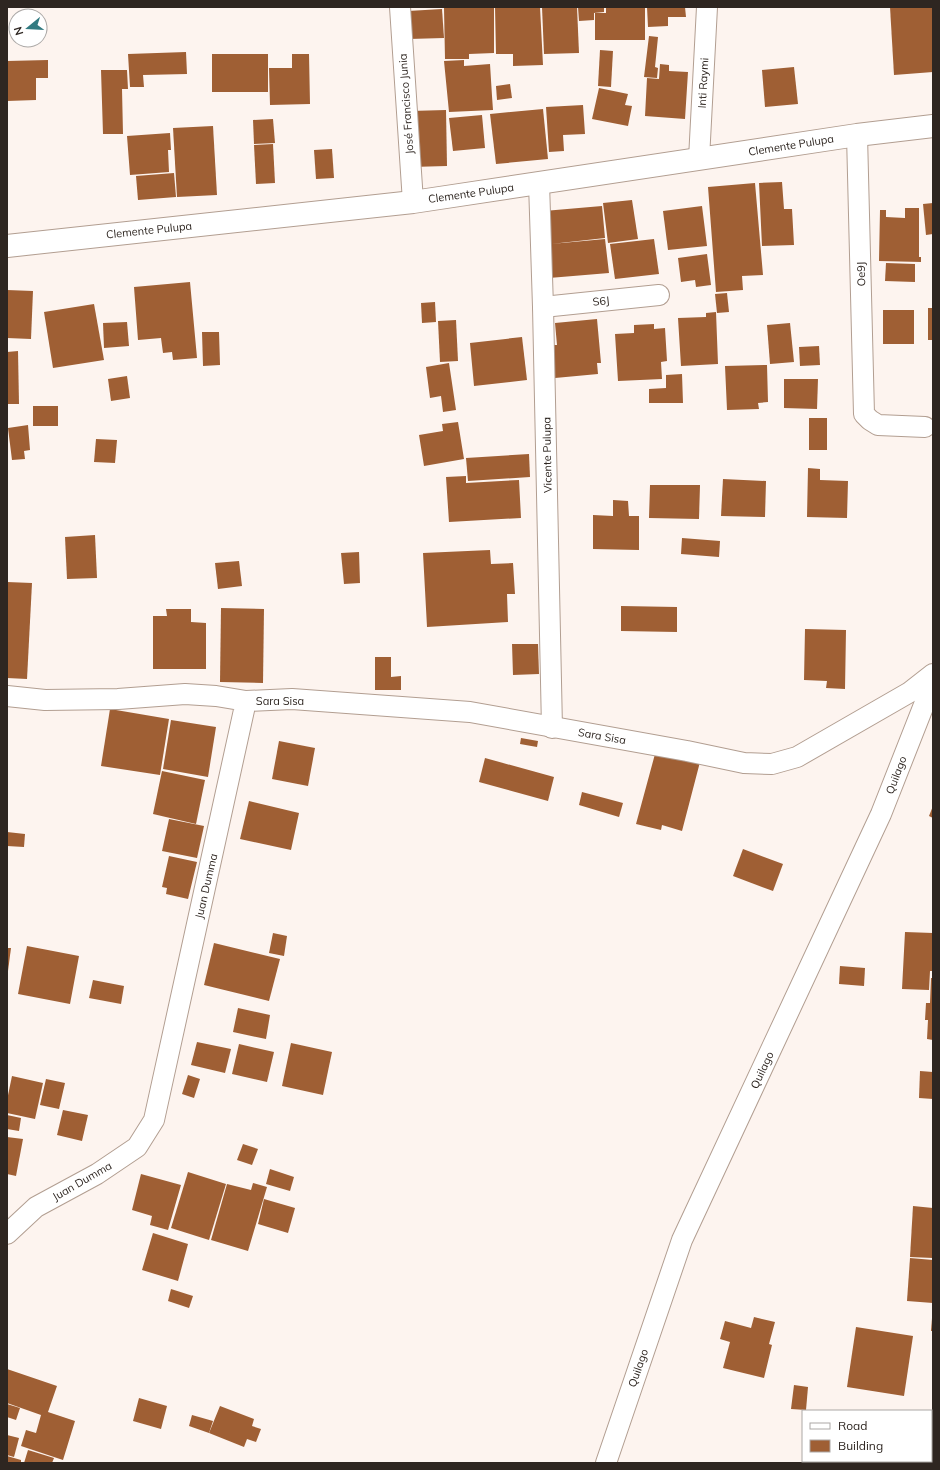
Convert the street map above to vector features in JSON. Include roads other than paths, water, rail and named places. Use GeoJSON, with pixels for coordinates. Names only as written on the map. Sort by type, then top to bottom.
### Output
{"type":"FeatureCollection","features":[{"type":"Feature","properties":{"kind":"street","name":"José Francisco Junia"},"geometry":{"type":"LineString","coordinates":[[400,7],[413,202]]}},
{"type":"Feature","properties":{"kind":"street","name":"Inti Raymi"},"geometry":{"type":"LineString","coordinates":[[699,159],[707,7]]}},
{"type":"Feature","properties":{"kind":"street","name":"Clemente Pulupa"},"geometry":{"type":"LineString","coordinates":[[7,246],[413,202],[857,135],[933,126]]}},
{"type":"Feature","properties":{"kind":"street","name":"Oe9J"},"geometry":{"type":"LineString","coordinates":[[857,135],[864,414],[878,425],[925,427]]}},
{"type":"Feature","properties":{"kind":"street","name":"Vicente Pulupa"},"geometry":{"type":"LineString","coordinates":[[539,183],[544,307],[552,728]]}},
{"type":"Feature","properties":{"kind":"street","name":"S6J"},"geometry":{"type":"LineString","coordinates":[[544,307],[659,295]]}},
{"type":"Feature","properties":{"kind":"street","name":"Sara Sisa"},"geometry":{"type":"LineString","coordinates":[[246,701],[292,700],[470,712],[552,728],[687,751],[744,763],[772,764],[797,756],[910,692],[933,674]]}},
{"type":"Feature","properties":{"kind":"street","name":"Quilago"},"geometry":{"type":"LineString","coordinates":[[606,1463],[682,1240],[881,814],[933,682]]}},
{"type":"Feature","properties":{"kind":"street"},"geometry":{"type":"LineString","coordinates":[[7,696],[45,700],[118,699],[185,694],[216,696],[246,701]]}},
{"type":"Feature","properties":{"kind":"street","name":"Juan Dumma"},"geometry":{"type":"LineString","coordinates":[[7,1234],[36,1207],[97,1174],[137,1147],[154,1120],[246,701]]}}]}
